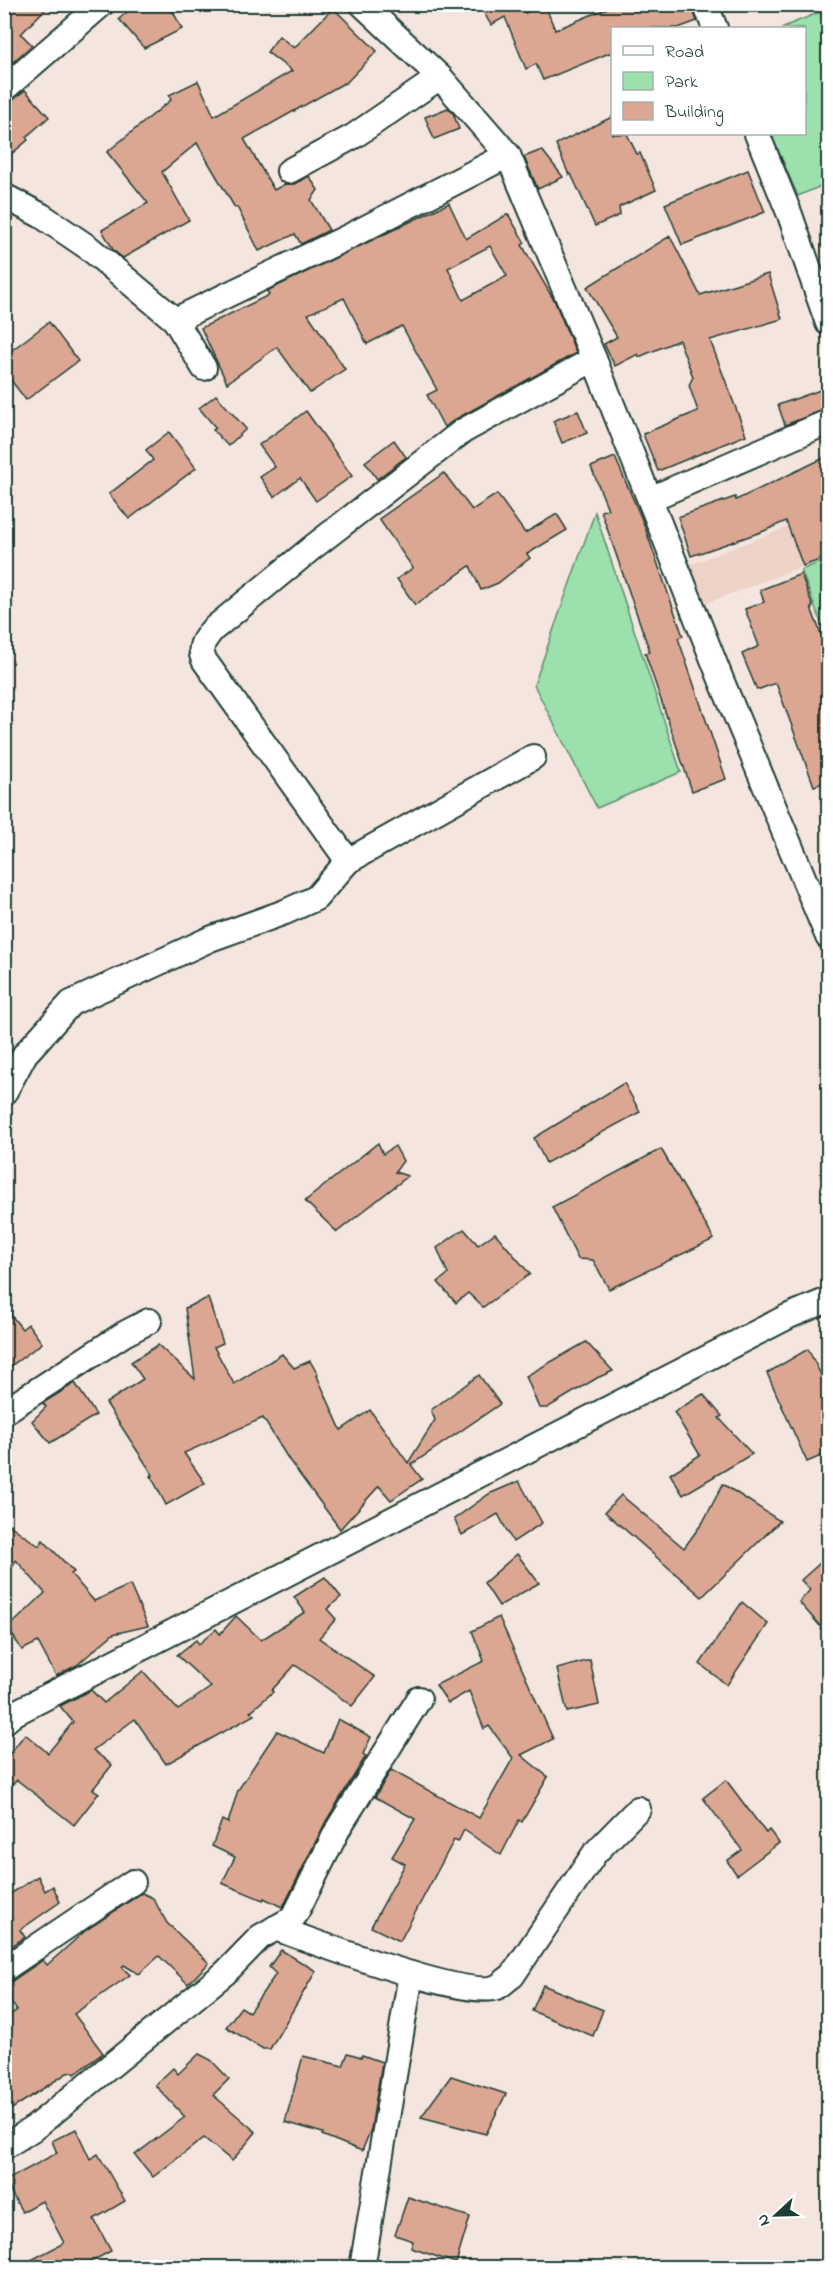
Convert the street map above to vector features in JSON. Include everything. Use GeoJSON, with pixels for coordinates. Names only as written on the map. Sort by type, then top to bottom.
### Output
{"type":"FeatureCollection","features":[{"type":"Feature","properties":{"kind":"street"},"geometry":{"type":"LineString","coordinates":[[4,89],[102,4]]}},
{"type":"Feature","properties":{"kind":"street"},"geometry":{"type":"LineString","coordinates":[[362,4],[440,77],[508,155],[594,359],[722,682],[828,937]]}},
{"type":"Feature","properties":{"kind":"street"},"geometry":{"type":"LineString","coordinates":[[705,4],[715,27]]}},
{"type":"Feature","properties":{"kind":"street"},"geometry":{"type":"LineString","coordinates":[[289,171],[354,136],[440,77]]}},
{"type":"Feature","properties":{"kind":"street"},"geometry":{"type":"LineString","coordinates":[[757,135],[790,215],[828,323]]}},
{"type":"Feature","properties":{"kind":"street"},"geometry":{"type":"LineString","coordinates":[[175,320],[352,235],[508,155]]}},
{"type":"Feature","properties":{"kind":"street"},"geometry":{"type":"LineString","coordinates":[[4,196],[42,216],[89,249],[175,320],[204,368]]}},
{"type":"Feature","properties":{"kind":"street"},"geometry":{"type":"LineString","coordinates":[[348,861],[204,660],[201,654],[203,641],[212,630],[313,547],[463,432],[594,359]]}},
{"type":"Feature","properties":{"kind":"street"},"geometry":{"type":"LineString","coordinates":[[650,499],[828,422]]}},
{"type":"Feature","properties":{"kind":"street"},"geometry":{"type":"LineString","coordinates":[[4,1093],[25,1054],[71,1003],[210,939],[285,912],[316,898],[348,861],[533,757]]}},
{"type":"Feature","properties":{"kind":"street"},"geometry":{"type":"LineString","coordinates":[[4,1722],[15,1713],[485,1470],[789,1316],[828,1300]]}},
{"type":"Feature","properties":{"kind":"street"},"geometry":{"type":"LineString","coordinates":[[6,1407],[149,1321]]}},
{"type":"Feature","properties":{"kind":"street"},"geometry":{"type":"LineString","coordinates":[[4,2146],[34,2128],[225,1973],[260,1938],[290,1920],[297,1911],[339,1827],[418,1699]]}},
{"type":"Feature","properties":{"kind":"street"},"geometry":{"type":"LineString","coordinates":[[275,1928],[411,1974],[477,1989],[496,1988],[512,1976],[595,1853],[638,1809]]}},
{"type":"Feature","properties":{"kind":"street"},"geometry":{"type":"LineString","coordinates":[[4,1969],[133,1882]]}},
{"type":"Feature","properties":{"kind":"street"},"geometry":{"type":"LineString","coordinates":[[362,2268],[411,1974]]}},
{"type":"Feature","properties":{"kind":"shaded area"},"geometry":{"type":"Polygon","coordinates":[[[788,527],[803,566],[704,604],[689,565],[788,527]]]}},
{"type":"Feature","properties":{"kind":"green space"},"geometry":{"type":"Polygon","coordinates":[[[820,12],[828,33],[828,183],[798,196],[771,135],[806,135],[806,27],[783,27],[820,12]]]}},
{"type":"Feature","properties":{"kind":"green space"},"geometry":{"type":"Polygon","coordinates":[[[595,512],[681,772],[597,808],[534,685],[595,512]]]}},
{"type":"Feature","properties":{"kind":"green space"},"geometry":{"type":"Polygon","coordinates":[[[828,559],[828,641],[801,570],[828,559]]]}},
{"type":"Feature","properties":{"kind":"building"},"geometry":{"type":"Polygon","coordinates":[[[15,4],[50,4],[21,34],[32,45],[4,70],[4,15],[15,4]]]}},
{"type":"Feature","properties":{"kind":"building"},"geometry":{"type":"Polygon","coordinates":[[[136,4],[169,4],[182,29],[144,48],[119,19],[136,4]]]}},
{"type":"Feature","properties":{"kind":"building"},"geometry":{"type":"Polygon","coordinates":[[[479,4],[526,4],[521,7],[525,13],[545,5],[555,30],[617,4],[691,4],[697,21],[681,27],[611,27],[611,52],[543,80],[536,64],[526,69],[505,17],[491,25],[479,4]]]}},
{"type":"Feature","properties":{"kind":"building"},"geometry":{"type":"Polygon","coordinates":[[[333,8],[377,51],[345,84],[244,139],[274,190],[285,184],[295,184],[309,176],[318,190],[311,200],[329,230],[301,244],[295,234],[259,251],[237,207],[235,208],[197,143],[162,172],[189,220],[123,258],[114,251],[102,230],[148,203],[107,152],[171,100],[169,95],[198,81],[214,116],[292,71],[267,52],[279,36],[294,48],[333,8]]]}},
{"type":"Feature","properties":{"kind":"building"},"geometry":{"type":"Polygon","coordinates":[[[25,90],[49,117],[26,137],[28,140],[4,160],[4,103],[13,100],[25,90]]]}},
{"type":"Feature","properties":{"kind":"building"},"geometry":{"type":"Polygon","coordinates":[[[448,108],[453,113],[459,129],[434,139],[425,117],[448,108]]]}},
{"type":"Feature","properties":{"kind":"building"},"geometry":{"type":"Polygon","coordinates":[[[611,117],[611,135],[628,135],[637,154],[640,153],[656,190],[619,207],[620,215],[595,226],[556,144],[611,117]]]}},
{"type":"Feature","properties":{"kind":"building"},"geometry":{"type":"Polygon","coordinates":[[[542,150],[563,177],[538,189],[524,157],[542,150]]]}},
{"type":"Feature","properties":{"kind":"building"},"geometry":{"type":"Polygon","coordinates":[[[748,170],[765,212],[682,245],[665,204],[748,170]]]}},
{"type":"Feature","properties":{"kind":"building"},"geometry":{"type":"Polygon","coordinates":[[[449,203],[466,239],[508,214],[525,243],[522,245],[555,302],[576,353],[444,427],[427,395],[437,390],[402,326],[367,344],[344,298],[308,314],[345,369],[310,393],[277,347],[227,383],[201,328],[269,295],[267,291],[449,203]],[[490,246],[448,268],[463,300],[507,276],[490,246]]]}},
{"type":"Feature","properties":{"kind":"building"},"geometry":{"type":"Polygon","coordinates":[[[670,236],[700,295],[768,274],[782,319],[710,340],[746,435],[658,471],[643,434],[698,411],[689,385],[693,377],[679,340],[639,357],[638,354],[615,366],[604,344],[617,337],[587,287],[670,236]]]}},
{"type":"Feature","properties":{"kind":"building"},"geometry":{"type":"Polygon","coordinates":[[[49,322],[78,361],[26,400],[4,371],[4,356],[49,322]]]}},
{"type":"Feature","properties":{"kind":"building"},"geometry":{"type":"Polygon","coordinates":[[[823,389],[828,408],[785,425],[778,405],[823,389]]]}},
{"type":"Feature","properties":{"kind":"building"},"geometry":{"type":"Polygon","coordinates":[[[216,395],[246,429],[228,446],[213,430],[216,428],[199,408],[216,395]]]}},
{"type":"Feature","properties":{"kind":"building"},"geometry":{"type":"Polygon","coordinates":[[[306,411],[352,476],[316,501],[300,478],[274,497],[260,477],[275,467],[259,445],[306,411]]]}},
{"type":"Feature","properties":{"kind":"building"},"geometry":{"type":"Polygon","coordinates":[[[578,411],[587,433],[562,443],[553,421],[578,411]]]}},
{"type":"Feature","properties":{"kind":"building"},"geometry":{"type":"Polygon","coordinates":[[[169,432],[196,468],[129,519],[109,494],[153,460],[146,450],[169,432]]]}},
{"type":"Feature","properties":{"kind":"building"},"geometry":{"type":"Polygon","coordinates":[[[394,440],[406,457],[377,479],[365,462],[394,440]]]}},
{"type":"Feature","properties":{"kind":"building"},"geometry":{"type":"Polygon","coordinates":[[[828,456],[828,557],[803,566],[786,521],[691,556],[678,517],[735,497],[736,500],[828,456]]]}},
{"type":"Feature","properties":{"kind":"building"},"geometry":{"type":"Polygon","coordinates":[[[615,457],[643,522],[683,636],[678,638],[726,779],[692,791],[645,653],[650,652],[601,511],[608,509],[591,467],[615,457]]]}},
{"type":"Feature","properties":{"kind":"building"},"geometry":{"type":"Polygon","coordinates":[[[444,473],[472,510],[497,494],[525,533],[557,514],[567,530],[527,554],[530,558],[498,583],[481,590],[470,566],[415,605],[397,579],[413,568],[379,519],[444,473]]]}},
{"type":"Feature","properties":{"kind":"building"},"geometry":{"type":"Polygon","coordinates":[[[801,574],[828,652],[828,781],[814,786],[776,683],[757,690],[742,654],[759,646],[745,609],[764,602],[760,590],[801,574]]]}},
{"type":"Feature","properties":{"kind":"building"},"geometry":{"type":"Polygon","coordinates":[[[624,1083],[640,1112],[546,1163],[534,1138],[624,1083]]]}},
{"type":"Feature","properties":{"kind":"building"},"geometry":{"type":"Polygon","coordinates":[[[378,1143],[383,1154],[395,1146],[403,1161],[395,1172],[408,1176],[337,1232],[305,1201],[378,1143]]]}},
{"type":"Feature","properties":{"kind":"building"},"geometry":{"type":"Polygon","coordinates":[[[661,1149],[714,1239],[609,1289],[593,1260],[578,1259],[552,1207],[661,1149]]]}},
{"type":"Feature","properties":{"kind":"building"},"geometry":{"type":"Polygon","coordinates":[[[464,1229],[478,1245],[495,1233],[530,1274],[483,1307],[468,1293],[456,1303],[438,1282],[448,1274],[437,1248],[464,1229]]]}},
{"type":"Feature","properties":{"kind":"building"},"geometry":{"type":"Polygon","coordinates":[[[208,1298],[223,1343],[214,1347],[234,1384],[282,1354],[294,1368],[310,1361],[341,1430],[370,1410],[408,1463],[435,1420],[431,1410],[479,1375],[500,1404],[411,1465],[422,1479],[391,1500],[379,1486],[340,1529],[289,1460],[263,1418],[184,1453],[205,1483],[166,1505],[151,1476],[153,1475],[106,1403],[143,1379],[131,1362],[158,1345],[195,1379],[185,1308],[208,1298]]]}},
{"type":"Feature","properties":{"kind":"building"},"geometry":{"type":"Polygon","coordinates":[[[4,1306],[22,1329],[28,1324],[42,1343],[4,1371],[4,1306]]]}},
{"type":"Feature","properties":{"kind":"building"},"geometry":{"type":"Polygon","coordinates":[[[586,1342],[613,1371],[547,1408],[539,1408],[526,1376],[586,1342]]]}},
{"type":"Feature","properties":{"kind":"building"},"geometry":{"type":"Polygon","coordinates":[[[808,1349],[828,1389],[828,1453],[807,1462],[767,1373],[808,1349]]]}},
{"type":"Feature","properties":{"kind":"building"},"geometry":{"type":"Polygon","coordinates":[[[75,1383],[96,1415],[50,1443],[32,1421],[46,1407],[43,1403],[75,1383]]]}},
{"type":"Feature","properties":{"kind":"building"},"geometry":{"type":"Polygon","coordinates":[[[703,1394],[722,1416],[719,1418],[752,1454],[683,1495],[670,1474],[700,1455],[674,1412],[703,1394]]]}},
{"type":"Feature","properties":{"kind":"building"},"geometry":{"type":"Polygon","coordinates":[[[519,1481],[542,1523],[513,1542],[498,1514],[462,1535],[454,1519],[489,1494],[519,1481]]]}},
{"type":"Feature","properties":{"kind":"building"},"geometry":{"type":"Polygon","coordinates":[[[723,1484],[780,1521],[702,1597],[605,1512],[621,1495],[684,1548],[703,1522],[723,1484]]]}},
{"type":"Feature","properties":{"kind":"building"},"geometry":{"type":"Polygon","coordinates":[[[4,1521],[39,1546],[43,1540],[74,1572],[71,1574],[94,1601],[130,1585],[148,1626],[113,1634],[77,1665],[56,1676],[38,1642],[22,1650],[8,1628],[45,1593],[16,1560],[4,1582],[4,1521]]]}},
{"type":"Feature","properties":{"kind":"building"},"geometry":{"type":"Polygon","coordinates":[[[517,1554],[539,1583],[499,1606],[484,1583],[517,1554]]]}},
{"type":"Feature","properties":{"kind":"building"},"geometry":{"type":"Polygon","coordinates":[[[828,1556],[828,1635],[799,1602],[810,1590],[801,1580],[828,1556]]]}},
{"type":"Feature","properties":{"kind":"building"},"geometry":{"type":"Polygon","coordinates":[[[325,1577],[341,1597],[327,1609],[336,1619],[319,1638],[375,1677],[352,1706],[295,1665],[272,1690],[273,1692],[250,1712],[254,1715],[166,1764],[135,1719],[93,1750],[112,1765],[93,1789],[99,1793],[74,1825],[17,1780],[4,1793],[4,1761],[25,1734],[48,1753],[73,1722],[60,1706],[91,1690],[104,1703],[143,1671],[178,1710],[211,1687],[177,1655],[196,1640],[199,1644],[216,1629],[220,1634],[236,1616],[261,1640],[305,1612],[294,1597],[325,1577]]]}},
{"type":"Feature","properties":{"kind":"building"},"geometry":{"type":"Polygon","coordinates":[[[742,1602],[768,1624],[727,1685],[700,1664],[742,1602]]]}},
{"type":"Feature","properties":{"kind":"building"},"geometry":{"type":"Polygon","coordinates":[[[499,1617],[553,1739],[521,1755],[548,1777],[522,1822],[519,1820],[501,1855],[464,1830],[458,1842],[454,1840],[400,1941],[371,1927],[405,1864],[392,1857],[415,1819],[375,1797],[391,1770],[479,1818],[513,1758],[489,1726],[484,1729],[469,1691],[448,1703],[436,1685],[484,1661],[472,1631],[499,1617]]]}},
{"type":"Feature","properties":{"kind":"building"},"geometry":{"type":"Polygon","coordinates":[[[590,1660],[599,1705],[567,1712],[557,1669],[590,1660]]]}},
{"type":"Feature","properties":{"kind":"building"},"geometry":{"type":"Polygon","coordinates":[[[338,1719],[371,1737],[363,1754],[366,1756],[326,1821],[285,1903],[282,1907],[222,1883],[235,1857],[212,1846],[222,1820],[228,1823],[238,1790],[277,1731],[324,1753],[338,1719]]]}},
{"type":"Feature","properties":{"kind":"building"},"geometry":{"type":"Polygon","coordinates":[[[726,1780],[766,1833],[769,1830],[779,1843],[737,1875],[727,1861],[742,1850],[703,1798],[726,1780]]]}},
{"type":"Feature","properties":{"kind":"building"},"geometry":{"type":"Polygon","coordinates":[[[38,1876],[45,1891],[53,1886],[60,1902],[20,1930],[25,1937],[4,1951],[4,1898],[38,1876]]]}},
{"type":"Feature","properties":{"kind":"building"},"geometry":{"type":"Polygon","coordinates":[[[142,1893],[153,1898],[167,1923],[209,1963],[188,1984],[159,1956],[139,1974],[124,1965],[122,1967],[130,1975],[74,2014],[103,2053],[75,2074],[67,2073],[4,2114],[4,2019],[17,2010],[4,1994],[4,1983],[12,1981],[43,1960],[47,1965],[85,1931],[142,1893]]]}},
{"type":"Feature","properties":{"kind":"building"},"geometry":{"type":"Polygon","coordinates":[[[281,1950],[316,1971],[270,2049],[263,2049],[226,2027],[241,2007],[249,2012],[276,1974],[269,1967],[281,1950]]]}},
{"type":"Feature","properties":{"kind":"building"},"geometry":{"type":"Polygon","coordinates":[[[543,1985],[603,2010],[593,2036],[532,2011],[543,1985]]]}},
{"type":"Feature","properties":{"kind":"building"},"geometry":{"type":"Polygon","coordinates":[[[348,2053],[382,2062],[371,2129],[362,2151],[322,2135],[323,2133],[285,2122],[303,2056],[343,2066],[348,2053]]]}},
{"type":"Feature","properties":{"kind":"building"},"geometry":{"type":"Polygon","coordinates":[[[199,2054],[211,2060],[229,2079],[213,2095],[256,2132],[232,2161],[204,2138],[153,2177],[135,2155],[185,2117],[155,2085],[173,2068],[178,2074],[199,2054]]]}},
{"type":"Feature","properties":{"kind":"building"},"geometry":{"type":"Polygon","coordinates":[[[451,2076],[506,2094],[486,2134],[421,2117],[451,2076]]]}},
{"type":"Feature","properties":{"kind":"building"},"geometry":{"type":"Polygon","coordinates":[[[76,2129],[90,2159],[98,2154],[125,2201],[94,2219],[111,2251],[79,2268],[16,2268],[64,2243],[42,2201],[22,2212],[5,2181],[57,2153],[52,2141],[76,2129]]]}},
{"type":"Feature","properties":{"kind":"building"},"geometry":{"type":"Polygon","coordinates":[[[408,2197],[470,2217],[456,2263],[411,2248],[413,2241],[395,2235],[408,2197]]]}}]}
